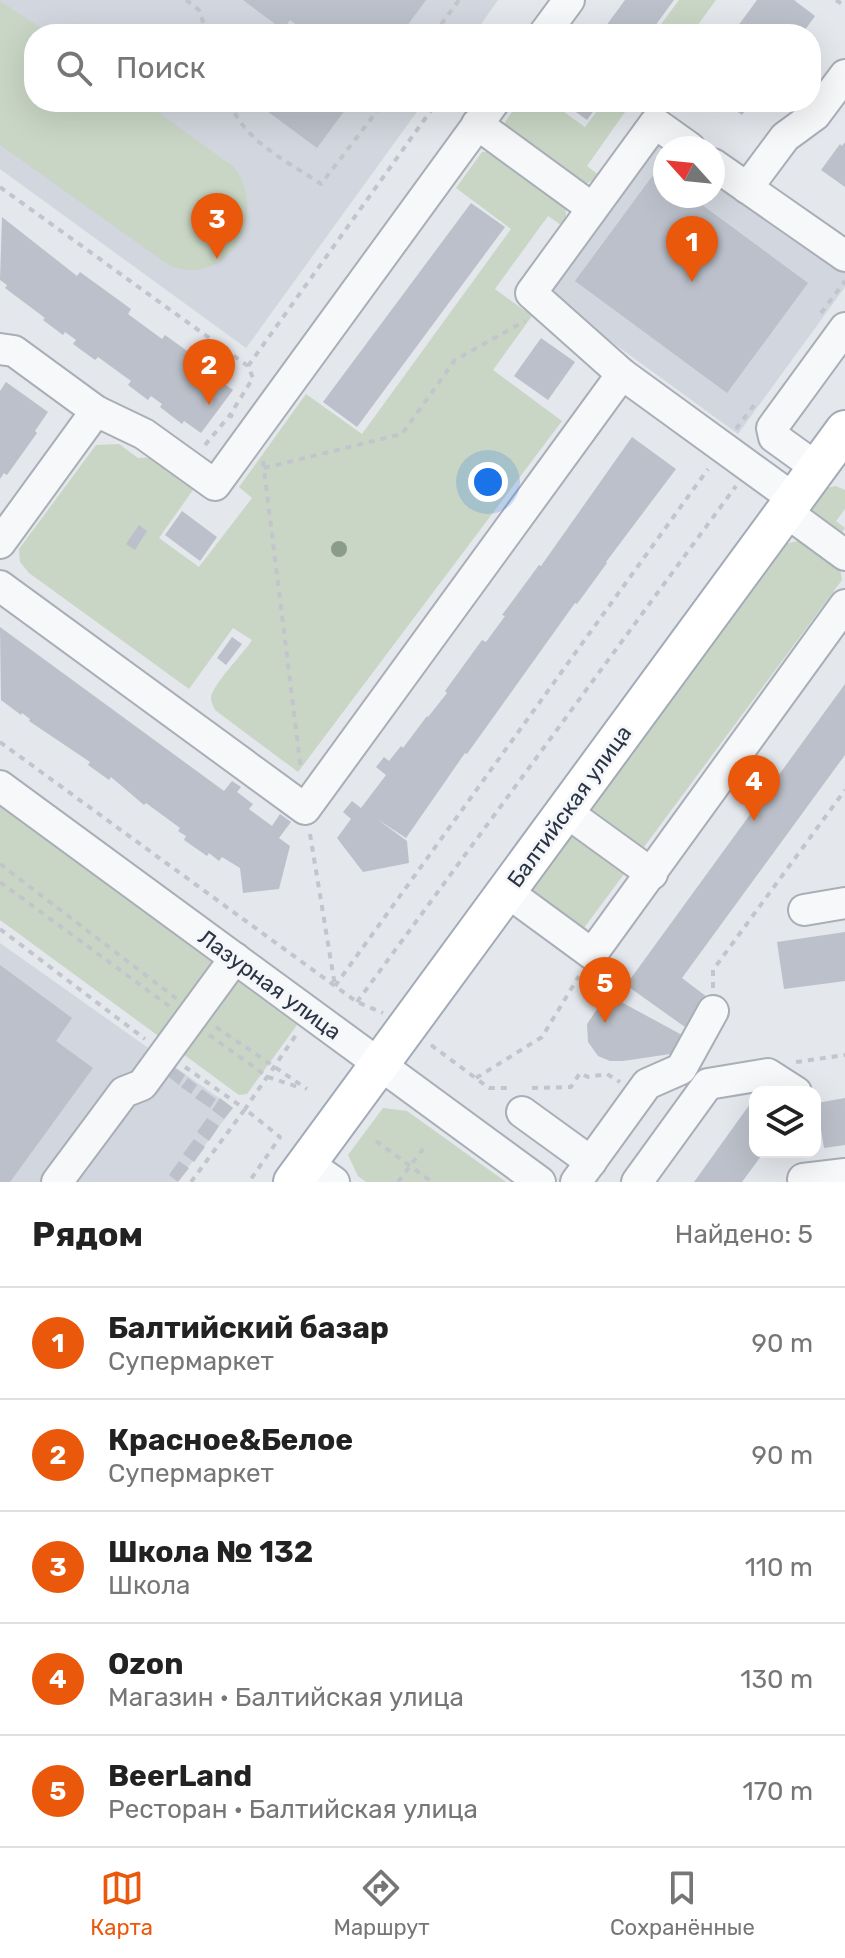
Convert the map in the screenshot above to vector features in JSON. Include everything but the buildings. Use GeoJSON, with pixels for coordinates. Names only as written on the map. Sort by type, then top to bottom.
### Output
{"type":"FeatureCollection","features":[{"type":"Feature","properties":{"kind":"main road","name":"Балтийская улица"},"geometry":{"type":"LineString","coordinates":[[311,1176],[380,1064],[845,430]]}},
{"type":"Feature","properties":{"kind":"street"},"geometry":{"type":"LineString","coordinates":[[551,24],[569,0]]}},
{"type":"Feature","properties":{"kind":"street"},"geometry":{"type":"LineString","coordinates":[[821,107],[845,75]]}},
{"type":"Feature","properties":{"kind":"street"},"geometry":{"type":"LineString","coordinates":[[747,188],[785,137],[817,112]]}},
{"type":"Feature","properties":{"kind":"street"},"geometry":{"type":"LineString","coordinates":[[0,349],[14,351],[96,411],[144,434],[215,485],[485,113],[592,208]]}},
{"type":"Feature","properties":{"kind":"street"},"geometry":{"type":"LineString","coordinates":[[673,136],[655,123],[531,293],[622,374],[750,467],[845,555]]}},
{"type":"Feature","properties":{"kind":"street"},"geometry":{"type":"LineString","coordinates":[[725,172],[845,256]]}},
{"type":"Feature","properties":{"kind":"street"},"geometry":{"type":"LineString","coordinates":[[817,468],[774,437],[772,428],[831,324]]}},
{"type":"Feature","properties":{"kind":"street"},"geometry":{"type":"LineString","coordinates":[[0,586],[305,809],[622,374]]}},
{"type":"Feature","properties":{"kind":"street"},"geometry":{"type":"LineString","coordinates":[[0,543],[96,411]]}},
{"type":"Feature","properties":{"kind":"street"},"geometry":{"type":"LineString","coordinates":[[506,891],[592,954],[845,605]]}},
{"type":"Feature","properties":{"kind":"street","name":"Лазурная улица"},"geometry":{"type":"LineString","coordinates":[[0,786],[540,1182]]}},
{"type":"Feature","properties":{"kind":"street"},"geometry":{"type":"LineString","coordinates":[[565,811],[652,874]]}},
{"type":"Feature","properties":{"kind":"street"},"geometry":{"type":"LineString","coordinates":[[804,910],[845,903]]}},
{"type":"Feature","properties":{"kind":"street"},"geometry":{"type":"LineString","coordinates":[[57,1182],[124,1092],[142,1085],[235,958]]}},
{"type":"Feature","properties":{"kind":"street"},"geometry":{"type":"LineString","coordinates":[[523,1096],[584,1172],[647,1084],[681,1069],[713,1011]]}},
{"type":"Feature","properties":{"kind":"street"},"geometry":{"type":"LineString","coordinates":[[637,1182],[708,1084],[768,1074],[787,1086]]}},
{"type":"Feature","properties":{"kind":"street"},"geometry":{"type":"LineString","coordinates":[[805,1171],[845,1174]]}},
{"type":"Feature","properties":{"kind":"path"},"geometry":{"type":"LineString","coordinates":[[186,0],[199,10],[204,24]]}},
{"type":"Feature","properties":{"kind":"path"},"geometry":{"type":"LineString","coordinates":[[441,24],[459,0]]}},
{"type":"Feature","properties":{"kind":"path"},"geometry":{"type":"LineString","coordinates":[[836,0],[845,6]]}},
{"type":"Feature","properties":{"kind":"path"},"geometry":{"type":"LineString","coordinates":[[234,112],[249,133],[321,184],[376,112]]}},
{"type":"Feature","properties":{"kind":"path"},"geometry":{"type":"LineString","coordinates":[[0,187],[248,366],[430,112]]}},
{"type":"Feature","properties":{"kind":"path"},"geometry":{"type":"LineString","coordinates":[[831,324],[845,281]]}},
{"type":"Feature","properties":{"kind":"path"},"geometry":{"type":"LineString","coordinates":[[264,468],[402,434],[455,360],[548,309]]}},
{"type":"Feature","properties":{"kind":"path"},"geometry":{"type":"LineString","coordinates":[[335,986],[761,396]]}},
{"type":"Feature","properties":{"kind":"path"},"geometry":{"type":"LineString","coordinates":[[188,466],[230,415]]}},
{"type":"Feature","properties":{"kind":"path"},"geometry":{"type":"LineString","coordinates":[[259,425],[305,809],[335,986]]}},
{"type":"Feature","properties":{"kind":"path"},"geometry":{"type":"LineString","coordinates":[[357,1002],[750,467]]}},
{"type":"Feature","properties":{"kind":"path"},"geometry":{"type":"LineString","coordinates":[[0,742],[357,1002],[385,1013]]}},
{"type":"Feature","properties":{"kind":"path"},"geometry":{"type":"LineString","coordinates":[[713,1011],[713,970],[845,790]]}},
{"type":"Feature","properties":{"kind":"path"},"geometry":{"type":"LineString","coordinates":[[0,864],[193,1017],[268,1077],[307,1089],[193,1017],[0,882]]}},
{"type":"Feature","properties":{"kind":"path"},"geometry":{"type":"LineString","coordinates":[[476,1078],[542,1037],[592,954]]}},
{"type":"Feature","properties":{"kind":"path"},"geometry":{"type":"LineString","coordinates":[[429,1044],[489,1088],[523,1096],[571,1087],[580,1073],[588,1077],[607,1074],[639,1095]]}},
{"type":"Feature","properties":{"kind":"path"},"geometry":{"type":"LineString","coordinates":[[768,1074],[786,1064],[845,1055]]}},
{"type":"Feature","properties":{"kind":"path"},"geometry":{"type":"LineString","coordinates":[[191,1182],[245,1109],[280,1137],[249,1182]]}},
{"type":"Feature","properties":{"kind":"path"},"geometry":{"type":"LineString","coordinates":[[376,1141],[432,1182]]}},
{"type":"Feature","properties":{"kind":"path"},"geometry":{"type":"LineString","coordinates":[[398,1182],[423,1149]]}},
{"type":"Feature","properties":{"kind":"shaded area"},"geometry":{"type":"Polygon","coordinates":[[[0,0],[498,0],[481,24],[24,24],[24,112],[417,112],[246,348],[0,169],[0,0]]]}},
{"type":"Feature","properties":{"kind":"shaded area"},"geometry":{"type":"Polygon","coordinates":[[[655,128],[659,136],[653,136],[653,208],[725,208],[725,180],[845,267],[845,287],[738,434],[539,289],[655,128]]]}},
{"type":"Feature","properties":{"kind":"shaded area"},"geometry":{"type":"Polygon","coordinates":[[[0,943],[233,1108],[177,1182],[0,1182],[0,943]]]}},
{"type":"Feature","properties":{"kind":"green space"},"geometry":{"type":"Polygon","coordinates":[[[679,0],[716,0],[698,24],[661,24],[679,0]]]}},
{"type":"Feature","properties":{"kind":"green space"},"geometry":{"type":"Polygon","coordinates":[[[0,1],[35,24],[24,24],[24,112],[158,112],[234,167],[244,186],[247,206],[245,225],[237,243],[225,257],[210,267],[191,270],[170,266],[0,145],[0,1]]]}},
{"type":"Feature","properties":{"kind":"green space"},"geometry":{"type":"Polygon","coordinates":[[[512,112],[564,112],[585,127],[596,112],[625,112],[587,166],[600,176],[584,185],[505,131],[505,122],[512,112]]]}},
{"type":"Feature","properties":{"kind":"green space"},"geometry":{"type":"Polygon","coordinates":[[[494,151],[565,202],[564,227],[548,216],[495,289],[532,316],[493,370],[562,421],[298,772],[215,710],[212,704],[216,686],[252,640],[233,628],[189,689],[29,573],[20,562],[19,549],[96,445],[119,444],[138,458],[160,457],[195,487],[159,538],[199,567],[252,498],[239,487],[306,394],[362,434],[511,229],[456,188],[482,152],[494,151]]]}},
{"type":"Feature","properties":{"kind":"green space"},"geometry":{"type":"Polygon","coordinates":[[[836,486],[845,490],[845,509],[836,521],[845,528],[839,537],[812,519],[811,505],[824,490],[836,486]]]}},
{"type":"Feature","properties":{"kind":"green space"},"geometry":{"type":"Polygon","coordinates":[[[802,540],[840,568],[842,580],[581,932],[532,906],[532,889],[785,544],[802,540]]]}},
{"type":"Feature","properties":{"kind":"green space"},"geometry":{"type":"Polygon","coordinates":[[[0,806],[297,1025],[247,1094],[239,1095],[0,920],[0,806]]]}},
{"type":"Feature","properties":{"kind":"green space"},"geometry":{"type":"Polygon","coordinates":[[[383,1108],[407,1111],[506,1182],[366,1182],[358,1176],[348,1155],[383,1108]]]}},
{"type":"Feature","properties":{"kind":"place","name":"Школа № 132"},"geometry":{"type":"Point","coordinates":[217,259]}},
{"type":"Feature","properties":{"kind":"place","name":"Балтийский базар"},"geometry":{"type":"Point","coordinates":[692,282]}},
{"type":"Feature","properties":{"kind":"place","name":"Красное&Белое"},"geometry":{"type":"Point","coordinates":[209,405]}},
{"type":"Feature","properties":{"kind":"place","name":"Ozon"},"geometry":{"type":"Point","coordinates":[754,821]}},
{"type":"Feature","properties":{"kind":"place","name":"BeerLand"},"geometry":{"type":"Point","coordinates":[605,1023]}}]}
